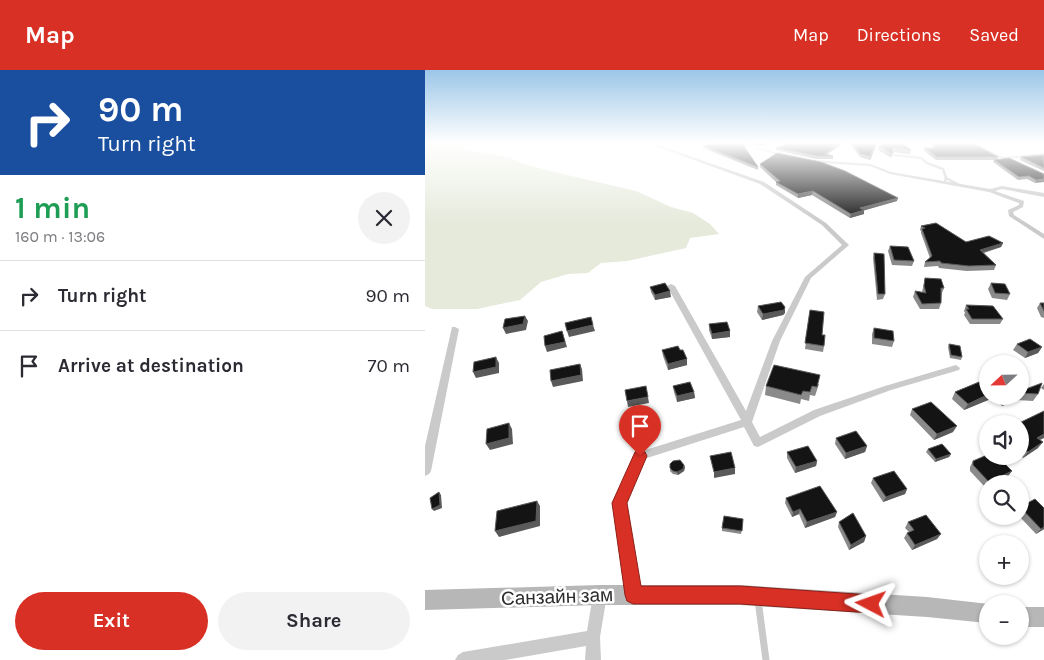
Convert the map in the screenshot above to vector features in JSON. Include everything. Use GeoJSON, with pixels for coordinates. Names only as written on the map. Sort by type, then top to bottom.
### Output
{"type":"FeatureCollection","features":[{"type":"Feature","properties":{"kind":"main road","name":"Санзайн зам"},"geometry":{"type":"LineString","coordinates":[[425,600],[600,595],[758,596],[979,612]]}},
{"type":"Feature","properties":{"kind":"main road"},"geometry":{"type":"LineString","coordinates":[[1029,617],[1044,617]]}},
{"type":"Feature","properties":{"kind":"street"},"geometry":{"type":"LineString","coordinates":[[727,171],[762,183],[824,224],[846,245],[808,277],[776,341],[747,422]]}},
{"type":"Feature","properties":{"kind":"street"},"geometry":{"type":"LineString","coordinates":[[884,171],[890,173],[945,180],[959,185],[990,191],[1021,202],[1021,206],[1010,211],[1012,216],[1044,237]]}},
{"type":"Feature","properties":{"kind":"street"},"geometry":{"type":"LineString","coordinates":[[990,191],[1002,187],[1044,195]]}},
{"type":"Feature","properties":{"kind":"street"},"geometry":{"type":"LineString","coordinates":[[671,286],[758,443],[817,413],[888,388],[956,368]]}},
{"type":"Feature","properties":{"kind":"street"},"geometry":{"type":"LineString","coordinates":[[425,471],[455,329]]}},
{"type":"Feature","properties":{"kind":"street"},"geometry":{"type":"LineString","coordinates":[[633,595],[619,503],[640,456],[747,422]]}},
{"type":"Feature","properties":{"kind":"street"},"geometry":{"type":"LineString","coordinates":[[593,660],[593,637],[600,595]]}},
{"type":"Feature","properties":{"kind":"street"},"geometry":{"type":"LineString","coordinates":[[463,660],[593,637]]}},
{"type":"Feature","properties":{"kind":"lane"},"geometry":{"type":"LineString","coordinates":[[943,171],[945,180]]}},
{"type":"Feature","properties":{"kind":"lane"},"geometry":{"type":"LineString","coordinates":[[758,596],[766,660]]}},
{"type":"Feature","properties":{"kind":"shaded area"},"geometry":{"type":"Polygon","coordinates":[[[425,171],[548,171],[636,191],[671,207],[693,213],[710,224],[719,234],[690,238],[686,248],[627,261],[601,263],[588,273],[568,274],[541,282],[520,300],[477,309],[432,309],[425,306],[425,171]]]}},
{"type":"Feature","properties":{"kind":"building"},"geometry":{"type":"Polygon","coordinates":[[[768,171],[844,171],[898,198],[860,208],[864,210],[851,214],[813,191],[798,194],[776,182],[780,181],[768,171]]]}},
{"type":"Feature","properties":{"kind":"building"},"geometry":{"type":"Polygon","coordinates":[[[1009,171],[1036,171],[1044,174],[1044,179],[1036,180],[1029,176],[1019,177],[1009,171]]]}},
{"type":"Feature","properties":{"kind":"building"},"geometry":{"type":"Polygon","coordinates":[[[936,223],[966,242],[989,236],[1003,243],[980,250],[996,265],[969,266],[941,263],[940,261],[925,262],[932,256],[922,229],[925,228],[921,226],[936,223]]]}},
{"type":"Feature","properties":{"kind":"building"},"geometry":{"type":"Polygon","coordinates":[[[890,246],[908,247],[914,261],[894,260],[890,246]]]}},
{"type":"Feature","properties":{"kind":"building"},"geometry":{"type":"Polygon","coordinates":[[[874,253],[884,254],[885,294],[878,294],[874,253]]]}},
{"type":"Feature","properties":{"kind":"building"},"geometry":{"type":"Polygon","coordinates":[[[925,278],[941,279],[944,288],[941,288],[941,303],[922,304],[915,291],[926,293],[924,286],[925,278]]]}},
{"type":"Feature","properties":{"kind":"building"},"geometry":{"type":"Polygon","coordinates":[[[665,283],[670,291],[655,295],[650,287],[665,283]]]}},
{"type":"Feature","properties":{"kind":"building"},"geometry":{"type":"Polygon","coordinates":[[[991,283],[1005,284],[1010,294],[995,293],[991,283]]]}},
{"type":"Feature","properties":{"kind":"building"},"geometry":{"type":"Polygon","coordinates":[[[781,302],[785,307],[784,310],[763,314],[758,306],[781,302]]]}},
{"type":"Feature","properties":{"kind":"building"},"geometry":{"type":"Polygon","coordinates":[[[1040,303],[1044,303],[1044,311],[1040,303]]]}},
{"type":"Feature","properties":{"kind":"building"},"geometry":{"type":"Polygon","coordinates":[[[966,305],[993,306],[1003,319],[972,319],[966,309],[969,309],[966,305]]]}},
{"type":"Feature","properties":{"kind":"building"},"geometry":{"type":"Polygon","coordinates":[[[810,310],[824,312],[822,335],[825,335],[824,346],[805,343],[810,310]]]}},
{"type":"Feature","properties":{"kind":"building"},"geometry":{"type":"Polygon","coordinates":[[[525,316],[523,324],[503,328],[505,319],[525,316]]]}},
{"type":"Feature","properties":{"kind":"building"},"geometry":{"type":"Polygon","coordinates":[[[591,317],[593,325],[567,331],[565,323],[591,317]]]}},
{"type":"Feature","properties":{"kind":"building"},"geometry":{"type":"Polygon","coordinates":[[[727,322],[730,331],[712,334],[709,324],[727,322]]]}},
{"type":"Feature","properties":{"kind":"building"},"geometry":{"type":"Polygon","coordinates":[[[874,328],[893,331],[894,341],[874,338],[874,328]]]}},
{"type":"Feature","properties":{"kind":"building"},"geometry":{"type":"Polygon","coordinates":[[[562,331],[565,342],[545,346],[544,336],[562,331]]]}},
{"type":"Feature","properties":{"kind":"building"},"geometry":{"type":"Polygon","coordinates":[[[1030,339],[1042,347],[1028,352],[1017,344],[1030,339]]]}},
{"type":"Feature","properties":{"kind":"building"},"geometry":{"type":"Polygon","coordinates":[[[949,344],[960,346],[962,357],[951,355],[949,344]]]}},
{"type":"Feature","properties":{"kind":"building"},"geometry":{"type":"Polygon","coordinates":[[[678,346],[680,350],[683,350],[687,359],[668,364],[662,350],[678,346]]]}},
{"type":"Feature","properties":{"kind":"building"},"geometry":{"type":"Polygon","coordinates":[[[496,357],[496,367],[473,372],[474,362],[496,357]]]}},
{"type":"Feature","properties":{"kind":"building"},"geometry":{"type":"Polygon","coordinates":[[[580,364],[581,375],[551,381],[550,370],[580,364]]]}},
{"type":"Feature","properties":{"kind":"building"},"geometry":{"type":"Polygon","coordinates":[[[774,365],[820,375],[817,387],[812,386],[810,392],[803,391],[801,395],[766,386],[774,365]]]}},
{"type":"Feature","properties":{"kind":"building"},"geometry":{"type":"Polygon","coordinates":[[[690,382],[694,392],[677,396],[673,386],[690,382]]]}},
{"type":"Feature","properties":{"kind":"building"},"geometry":{"type":"Polygon","coordinates":[[[979,382],[979,399],[968,404],[955,392],[979,382]]]}},
{"type":"Feature","properties":{"kind":"building"},"geometry":{"type":"Polygon","coordinates":[[[1042,383],[1038,394],[1029,394],[1029,388],[1042,383]]]}},
{"type":"Feature","properties":{"kind":"building"},"geometry":{"type":"Polygon","coordinates":[[[646,386],[648,397],[627,401],[625,390],[646,386]]]}},
{"type":"Feature","properties":{"kind":"building"},"geometry":{"type":"Polygon","coordinates":[[[931,402],[957,426],[937,434],[912,409],[931,402]]]}},
{"type":"Feature","properties":{"kind":"building"},"geometry":{"type":"Polygon","coordinates":[[[1044,411],[1044,434],[1037,438],[1043,442],[1029,451],[1029,418],[1044,411]]]}},
{"type":"Feature","properties":{"kind":"building"},"geometry":{"type":"Polygon","coordinates":[[[509,423],[509,438],[486,444],[487,429],[509,423]]]}},
{"type":"Feature","properties":{"kind":"building"},"geometry":{"type":"Polygon","coordinates":[[[856,431],[867,446],[846,453],[836,438],[856,431]]]}},
{"type":"Feature","properties":{"kind":"building"},"geometry":{"type":"Polygon","coordinates":[[[942,444],[951,454],[936,459],[928,449],[942,444]]]}},
{"type":"Feature","properties":{"kind":"building"},"geometry":{"type":"Polygon","coordinates":[[[808,446],[817,461],[796,467],[787,452],[808,446]]]}},
{"type":"Feature","properties":{"kind":"building"},"geometry":{"type":"Polygon","coordinates":[[[731,452],[735,468],[714,472],[710,456],[731,452]]]}},
{"type":"Feature","properties":{"kind":"building"},"geometry":{"type":"Polygon","coordinates":[[[979,458],[979,465],[1006,465],[1012,471],[1004,475],[982,475],[973,465],[973,461],[979,458]]]}},
{"type":"Feature","properties":{"kind":"building"},"geometry":{"type":"Polygon","coordinates":[[[680,460],[684,465],[683,469],[677,472],[673,471],[670,468],[670,464],[673,461],[680,460]]]}},
{"type":"Feature","properties":{"kind":"building"},"geometry":{"type":"Polygon","coordinates":[[[894,471],[907,489],[886,497],[873,478],[894,471]]]}},
{"type":"Feature","properties":{"kind":"building"},"geometry":{"type":"Polygon","coordinates":[[[820,486],[837,512],[807,522],[800,509],[793,512],[786,498],[820,486]]]}},
{"type":"Feature","properties":{"kind":"building"},"geometry":{"type":"Polygon","coordinates":[[[439,492],[440,505],[432,509],[430,498],[439,492]]]}},
{"type":"Feature","properties":{"kind":"building"},"geometry":{"type":"Polygon","coordinates":[[[1035,499],[1044,508],[1044,527],[1041,529],[1029,516],[1029,502],[1035,499]]]}},
{"type":"Feature","properties":{"kind":"building"},"geometry":{"type":"Polygon","coordinates":[[[537,501],[536,521],[495,531],[497,511],[537,501]]]}},
{"type":"Feature","properties":{"kind":"building"},"geometry":{"type":"Polygon","coordinates":[[[853,513],[866,536],[851,545],[839,522],[853,513]]]}},
{"type":"Feature","properties":{"kind":"building"},"geometry":{"type":"Polygon","coordinates":[[[926,515],[941,534],[915,545],[907,533],[914,530],[908,522],[926,515]]]}},
{"type":"Feature","properties":{"kind":"building"},"geometry":{"type":"Polygon","coordinates":[[[724,516],[743,519],[742,531],[722,528],[724,516]]]}},
{"type":"Feature","properties":{"kind":"route"},"geometry":{"type":"LineString","coordinates":[[640,456],[619,503],[633,595],[740,595],[871,604]]}}]}
